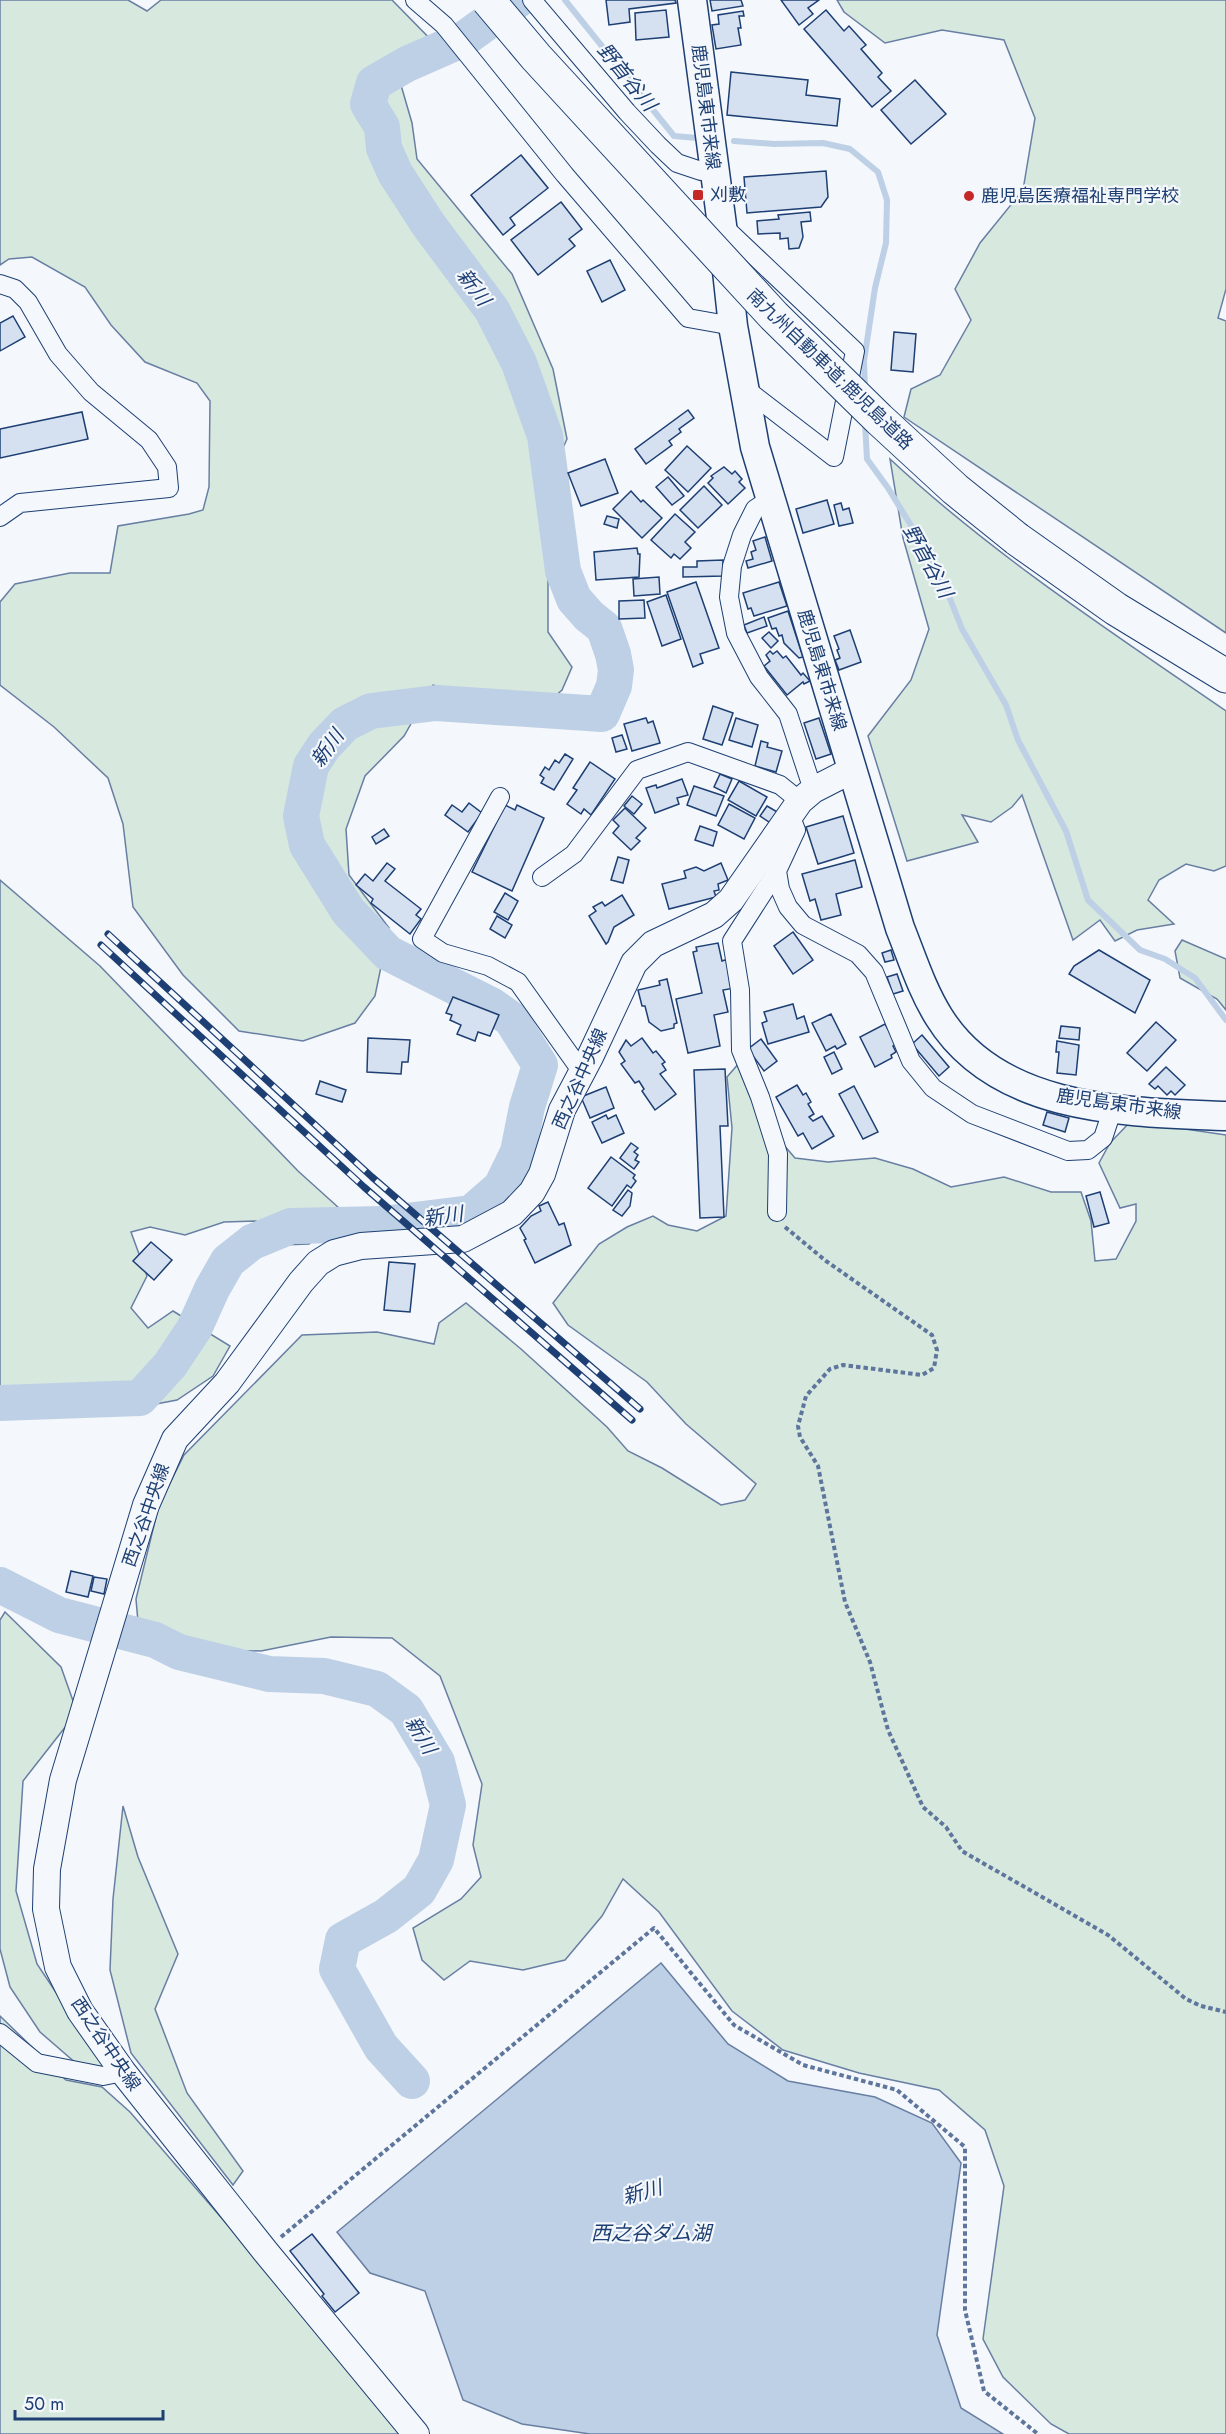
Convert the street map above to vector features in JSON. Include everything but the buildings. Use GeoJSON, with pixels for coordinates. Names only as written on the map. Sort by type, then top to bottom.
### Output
{"type":"FeatureCollection","features":[{"type":"Feature","properties":{"kind":"highway","name":"南九州自動車道;鹿児島道路"},"geometry":{"type":"LineString","coordinates":[[488,0],[536,57],[774,316],[879,419],[956,489],[1017,539],[1116,609],[1226,676]]}},
{"type":"Feature","properties":{"kind":"main road","name":"鹿児島東市来線"},"geometry":{"type":"LineString","coordinates":[[692,0],[733,326],[755,447],[900,928],[919,976],[939,1017],[963,1047],[992,1072],[1029,1089],[1067,1100],[1113,1108],[1226,1116]]}},
{"type":"Feature","properties":{"kind":"street"},"geometry":{"type":"LineString","coordinates":[[415,0],[444,25],[565,175],[688,318],[733,326]]}},
{"type":"Feature","properties":{"kind":"street"},"geometry":{"type":"LineString","coordinates":[[532,0],[627,112],[677,163],[701,171],[713,170]]}},
{"type":"Feature","properties":{"kind":"street"},"geometry":{"type":"LineString","coordinates":[[722,225],[855,351],[834,457],[743,387]]}},
{"type":"Feature","properties":{"kind":"street"},"geometry":{"type":"LineString","coordinates":[[0,285],[15,289],[28,302],[58,354],[91,393],[149,440],[167,467],[169,488],[20,503],[0,517]]}},
{"type":"Feature","properties":{"kind":"street"},"geometry":{"type":"LineString","coordinates":[[770,499],[755,509],[742,535],[732,566],[729,597],[736,633],[759,677],[788,714],[801,802],[796,830],[777,871],[732,941],[740,990],[741,1050],[760,1097],[778,1154],[777,1212]]}},
{"type":"Feature","properties":{"kind":"street"},"geometry":{"type":"LineString","coordinates":[[542,877],[574,854],[637,770],[688,752],[780,785],[801,802]]}},
{"type":"Feature","properties":{"kind":"street","name":"西之谷中央線"},"geometry":{"type":"LineString","coordinates":[[416,2434],[264,2251],[123,2072],[80,2011],[58,1966],[46,1909],[47,1869],[63,1780],[115,1615],[146,1505],[175,1439],[228,1383],[301,1282],[318,1263],[334,1254],[361,1246],[463,1239],[513,1213],[532,1192],[542,1174],[562,1110],[634,963],[653,944],[714,915],[731,900],[801,802],[852,770]]}},
{"type":"Feature","properties":{"kind":"street"},"geometry":{"type":"LineString","coordinates":[[500,797],[422,939],[442,952],[488,966],[518,982],[582,1072]]}},
{"type":"Feature","properties":{"kind":"street"},"geometry":{"type":"LineString","coordinates":[[777,871],[780,889],[788,907],[802,925],[858,954],[874,972],[911,1061],[933,1088],[972,1114],[1068,1151],[1088,1150],[1103,1138],[1113,1108]]}},
{"type":"Feature","properties":{"kind":"street"},"geometry":{"type":"LineString","coordinates":[[0,2033],[37,2063],[103,2076],[123,2072]]}},
{"type":"Feature","properties":{"kind":"path"},"geometry":{"type":"LineString","coordinates":[[777,1212],[786,1229],[802,1242],[932,1335],[937,1350],[934,1368],[922,1375],[843,1365],[830,1369],[806,1396],[798,1426],[800,1437],[818,1466],[845,1602],[870,1662],[888,1730],[922,1807],[946,1827],[962,1851],[1108,1935],[1186,1999],[1201,2006],[1226,2012]]}},
{"type":"Feature","properties":{"kind":"path"},"geometry":{"type":"LineString","coordinates":[[264,2251],[654,1928],[734,2025],[803,2065],[897,2090],[964,2146],[965,2310],[984,2391],[1038,2434]]}},
{"type":"Feature","properties":{"kind":"shaded area"},"geometry":{"type":"Polygon","coordinates":[[[0,0],[128,0],[147,11],[161,0],[392,0],[437,46],[394,61],[412,123],[417,159],[512,274],[553,369],[567,439],[539,501],[548,569],[548,632],[572,667],[562,690],[540,710],[433,685],[404,736],[365,776],[346,829],[349,875],[389,928],[375,996],[355,1023],[303,1041],[239,1031],[183,975],[133,907],[123,824],[108,778],[54,727],[0,685],[0,602],[15,584],[70,573],[110,573],[118,526],[203,510],[209,487],[210,401],[197,383],[145,362],[111,325],[85,287],[32,257],[9,259],[0,265],[0,0]]]}},
{"type":"Feature","properties":{"kind":"shaded area"},"geometry":{"type":"Polygon","coordinates":[[[837,0],[1226,0],[1226,289],[1218,318],[1226,321],[1226,633],[904,417],[911,389],[940,375],[971,320],[955,289],[980,243],[1023,190],[1035,118],[1004,40],[942,30],[885,43],[844,12],[837,0]]]}},
{"type":"Feature","properties":{"kind":"shaded area"},"geometry":{"type":"Polygon","coordinates":[[[890,459],[929,494],[1011,560],[1096,622],[1226,711],[1226,866],[1214,871],[1186,864],[1159,880],[1148,900],[1174,924],[1137,930],[1115,941],[1100,920],[1073,940],[1022,795],[1012,807],[991,822],[962,815],[978,842],[907,861],[868,736],[911,680],[929,629],[903,538],[890,459]]]}},
{"type":"Feature","properties":{"kind":"shaded area"},"geometry":{"type":"Polygon","coordinates":[[[0,880],[100,966],[298,1171],[339,1208],[309,1244],[281,1245],[256,1221],[224,1222],[185,1235],[150,1227],[131,1232],[147,1276],[131,1308],[148,1328],[173,1311],[230,1346],[213,1376],[177,1400],[103,1414],[0,1419],[0,880]]]}},
{"type":"Feature","properties":{"kind":"shaded area"},"geometry":{"type":"Polygon","coordinates":[[[1182,940],[1226,959],[1226,1010],[1217,999],[1180,978],[1175,951],[1182,940]]]}},
{"type":"Feature","properties":{"kind":"shaded area"},"geometry":{"type":"Polygon","coordinates":[[[740,1062],[765,1123],[795,1158],[828,1162],[875,1158],[913,1169],[951,1187],[1004,1177],[1051,1192],[1081,1192],[1091,1221],[1095,1261],[1116,1259],[1136,1221],[1136,1204],[1120,1208],[1099,1163],[1110,1143],[1131,1121],[1226,1135],[1226,2434],[1069,2434],[1051,2424],[1003,2377],[983,2339],[1004,2186],[985,2130],[939,2090],[859,2073],[783,2050],[732,2011],[659,1912],[623,1879],[602,1916],[565,1960],[523,1970],[470,1961],[444,1980],[422,1960],[413,1928],[461,1899],[481,1877],[473,1845],[482,1784],[440,1676],[392,1638],[331,1637],[261,1651],[209,1650],[163,1635],[138,1622],[136,1599],[159,1505],[184,1455],[302,1335],[377,1332],[434,1344],[439,1323],[466,1303],[607,1427],[628,1451],[662,1468],[721,1505],[745,1500],[756,1484],[686,1424],[647,1382],[568,1325],[553,1303],[599,1244],[627,1227],[653,1216],[668,1225],[697,1231],[726,1216],[732,1128],[727,1077],[740,1062]]]}},
{"type":"Feature","properties":{"kind":"shaded area"},"geometry":{"type":"Polygon","coordinates":[[[5,1612],[61,1667],[77,1712],[23,1781],[16,1891],[37,1964],[79,2027],[114,2065],[85,2071],[40,2032],[10,1987],[0,1949],[0,1620],[5,1612]]]}},
{"type":"Feature","properties":{"kind":"shaded area"},"geometry":{"type":"Polygon","coordinates":[[[123,1806],[138,1857],[178,1954],[155,2009],[187,2093],[243,2171],[233,2185],[131,2053],[110,1970],[113,1899],[123,1806]]]}},
{"type":"Feature","properties":{"kind":"shaded area"},"geometry":{"type":"Polygon","coordinates":[[[0,2016],[66,2080],[102,2087],[130,2112],[365,2384],[403,2434],[0,2434],[0,2016]]]}},
{"type":"Feature","properties":{"kind":"water","name":"西之谷ダム湖"},"geometry":{"type":"Polygon","coordinates":[[[661,1963],[728,2044],[788,2081],[875,2097],[932,2123],[961,2163],[937,2335],[961,2408],[1003,2434],[590,2434],[522,2424],[463,2400],[425,2291],[370,2273],[337,2232],[661,1963]]]}},
{"type":"Feature","properties":{"kind":"waterway","name":"新川"},"geometry":{"type":"LineString","coordinates":[[0,1403],[140,1398],[170,1365],[194,1329],[228,1261],[252,1242],[291,1226],[382,1224],[471,1213],[501,1187],[518,1152],[527,1107],[540,1065],[511,1019],[491,1005],[388,953],[348,911],[307,845],[301,816],[311,766],[324,746],[345,724],[371,711],[436,703],[602,714],[614,686],[616,670],[604,628],[574,599],[563,571],[545,436],[519,363],[492,310],[428,224],[395,173],[384,148],[382,127],[368,104],[374,83],[407,64],[464,39],[518,0]]}},
{"type":"Feature","properties":{"kind":"waterway","name":"野首谷川"},"geometry":{"type":"LineString","coordinates":[[565,0],[674,136],[697,138]]}},
{"type":"Feature","properties":{"kind":"waterway","name":"野首谷川"},"geometry":{"type":"LineString","coordinates":[[734,141],[774,144],[823,143],[850,149],[878,172],[887,200],[886,243],[875,288],[864,361],[865,388]]}},
{"type":"Feature","properties":{"kind":"waterway","name":"野首谷川"},"geometry":{"type":"LineString","coordinates":[[865,423],[867,459],[888,488],[939,571],[962,629],[1006,705],[1018,740],[1066,831],[1088,900],[1140,950],[1165,959],[1195,978],[1226,1020]]}},
{"type":"Feature","properties":{"kind":"waterway","name":"新川"},"geometry":{"type":"LineString","coordinates":[[0,1585],[59,1615],[155,1640],[179,1652],[269,1674],[324,1676],[377,1689],[406,1710],[437,1762],[448,1805],[436,1860],[419,1890],[386,1916],[343,1940],[337,1969],[381,2047],[412,2081]]}},
{"type":"Feature","properties":{"kind":"railway"},"geometry":{"type":"LineString","coordinates":[[108,934],[372,1177],[640,1409]]}},
{"type":"Feature","properties":{"kind":"railway"},"geometry":{"type":"LineString","coordinates":[[101,945],[364,1187],[632,1420]]}},
{"type":"Feature","properties":{"kind":"place","name":"刈敷"},"geometry":{"type":"Point","coordinates":[698,195]}},
{"type":"Feature","properties":{"kind":"place","name":"鹿児島医療福祉専門学校"},"geometry":{"type":"Point","coordinates":[969,196]}}]}
